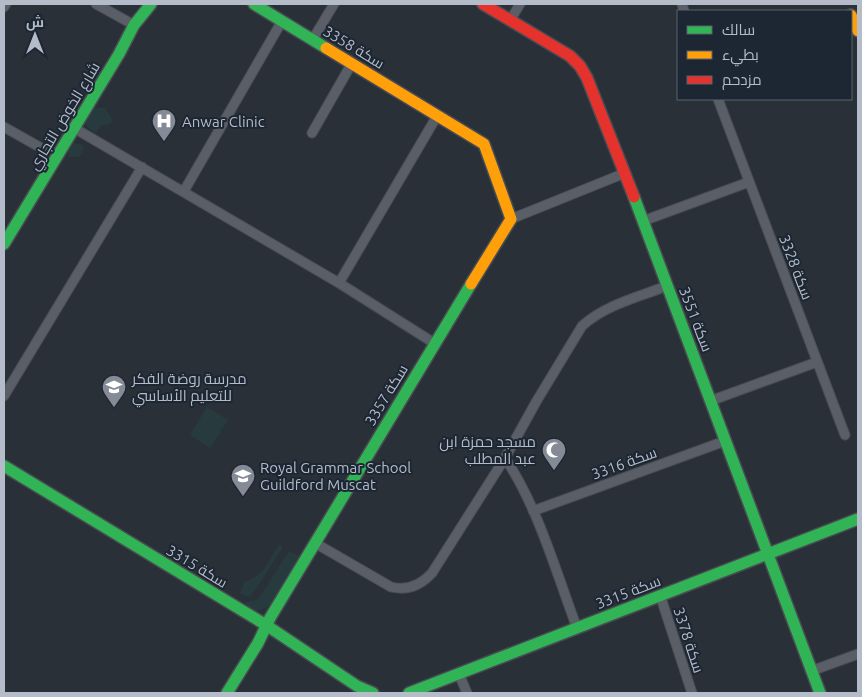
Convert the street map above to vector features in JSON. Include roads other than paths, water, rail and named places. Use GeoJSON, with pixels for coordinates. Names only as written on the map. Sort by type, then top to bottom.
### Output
{"type":"FeatureCollection","features":[{"type":"Feature","properties":{"kind":"street"},"geometry":{"type":"LineString","coordinates":[[96,4],[134,25]]}},
{"type":"Feature","properties":{"kind":"street","name":"شارع الخوض التجاري"},"geometry":{"type":"LineString","coordinates":[[4,244],[134,25],[151,4]]}},
{"type":"Feature","properties":{"kind":"street","name":"سكة 3358"},"geometry":{"type":"LineString","coordinates":[[254,4],[484,144],[511,219]]}},
{"type":"Feature","properties":{"kind":"street"},"geometry":{"type":"LineString","coordinates":[[313,39],[334,4]]}},
{"type":"Feature","properties":{"kind":"street","name":"سكة 3551"},"geometry":{"type":"LineString","coordinates":[[484,4],[564,52],[580,66],[587,78],[625,173],[820,693]]}},
{"type":"Feature","properties":{"kind":"street"},"geometry":{"type":"LineString","coordinates":[[511,19],[520,4]]}},
{"type":"Feature","properties":{"kind":"street"},"geometry":{"type":"LineString","coordinates":[[852,18],[858,31]]}},
{"type":"Feature","properties":{"kind":"street"},"geometry":{"type":"LineString","coordinates":[[184,191],[282,21]]}},
{"type":"Feature","properties":{"kind":"street"},"geometry":{"type":"LineString","coordinates":[[312,133],[352,63]]}},
{"type":"Feature","properties":{"kind":"street","name":"سكة 3328"},"geometry":{"type":"LineString","coordinates":[[718,100],[845,435]]}},
{"type":"Feature","properties":{"kind":"street"},"geometry":{"type":"LineString","coordinates":[[339,283],[437,116]]}},
{"type":"Feature","properties":{"kind":"street"},"geometry":{"type":"LineString","coordinates":[[4,127],[43,150]]}},
{"type":"Feature","properties":{"kind":"street"},"geometry":{"type":"LineString","coordinates":[[74,128],[339,283],[434,343]]}},
{"type":"Feature","properties":{"kind":"street"},"geometry":{"type":"LineString","coordinates":[[4,396],[142,167]]}},
{"type":"Feature","properties":{"kind":"street"},"geometry":{"type":"LineString","coordinates":[[511,219],[625,173]]}},
{"type":"Feature","properties":{"kind":"street"},"geometry":{"type":"LineString","coordinates":[[643,221],[749,182]]}},
{"type":"Feature","properties":{"kind":"street","name":"سكة 3357"},"geometry":{"type":"LineString","coordinates":[[227,693],[434,343],[511,219]]}},
{"type":"Feature","properties":{"kind":"street"},"geometry":{"type":"LineString","coordinates":[[315,543],[390,587],[402,590],[424,581],[432,573],[505,458],[582,326],[593,316],[603,311],[667,286]]}},
{"type":"Feature","properties":{"kind":"street"},"geometry":{"type":"LineString","coordinates":[[710,401],[817,362]]}},
{"type":"Feature","properties":{"kind":"street","name":"سكة 3316"},"geometry":{"type":"LineString","coordinates":[[533,511],[725,441]]}},
{"type":"Feature","properties":{"kind":"street"},"geometry":{"type":"LineString","coordinates":[[505,458],[516,475],[533,511],[577,628]]}},
{"type":"Feature","properties":{"kind":"street","name":"سكة 3315"},"geometry":{"type":"LineString","coordinates":[[4,466],[266,625],[357,686],[373,693]]}},
{"type":"Feature","properties":{"kind":"street","name":"سكة 3315"},"geometry":{"type":"LineString","coordinates":[[409,693],[858,519]]}},
{"type":"Feature","properties":{"kind":"street","name":"سكة 3378"},"geometry":{"type":"LineString","coordinates":[[660,595],[692,693]]}},
{"type":"Feature","properties":{"kind":"street"},"geometry":{"type":"LineString","coordinates":[[811,671],[858,654]]}},
{"type":"Feature","properties":{"kind":"street"},"geometry":{"type":"LineString","coordinates":[[459,674],[467,693]]}},
{"type":"Feature","properties":{"kind":"place","name":"Anwar Clinic"},"geometry":{"type":"Point","coordinates":[164,142]}},
{"type":"Feature","properties":{"kind":"place","name":"مدرسة روضة الفكر للتعليم الأساسي"},"geometry":{"type":"Point","coordinates":[114,408]}},
{"type":"Feature","properties":{"kind":"place","name":"مسجد حمزة ابن عبد المطلب"},"geometry":{"type":"Point","coordinates":[554,471]}},
{"type":"Feature","properties":{"kind":"place","name":"Royal Grammar School Guildford Muscat"},"geometry":{"type":"Point","coordinates":[243,497]}}]}
